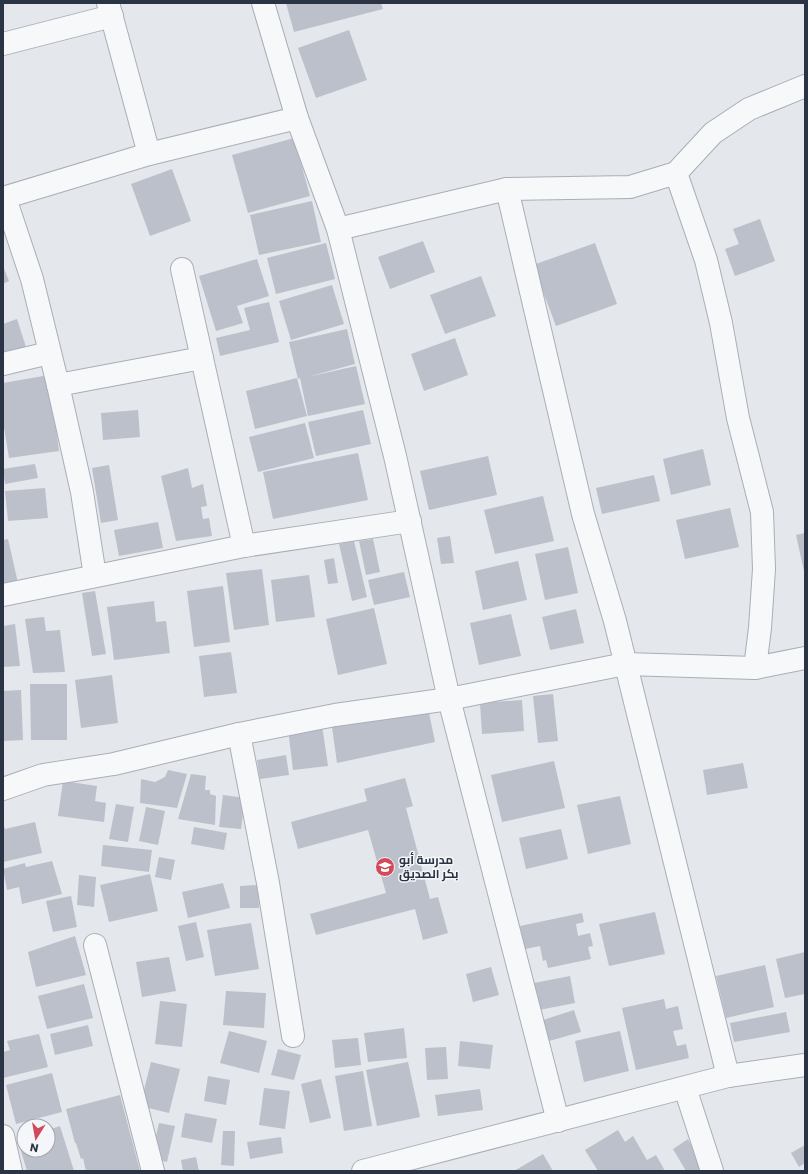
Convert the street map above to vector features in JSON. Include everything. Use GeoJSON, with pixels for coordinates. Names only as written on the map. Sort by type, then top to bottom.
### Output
{"type":"FeatureCollection","features":[{"type":"Feature","properties":{"kind":"street"},"geometry":{"type":"LineString","coordinates":[[263,3],[297,118],[338,229],[410,521],[449,699],[558,1121]]}},
{"type":"Feature","properties":{"kind":"street"},"geometry":{"type":"LineString","coordinates":[[3,44],[110,9],[149,154]]}},
{"type":"Feature","properties":{"kind":"street"},"geometry":{"type":"LineString","coordinates":[[338,229],[506,189],[630,188],[676,173],[713,133],[749,109],[805,86]]}},
{"type":"Feature","properties":{"kind":"street"},"geometry":{"type":"LineString","coordinates":[[95,576],[82,492],[58,385],[32,279],[4,198],[149,154],[297,118]]}},
{"type":"Feature","properties":{"kind":"street"},"geometry":{"type":"LineString","coordinates":[[676,173],[706,260],[721,323],[738,418],[762,512],[764,569],[760,628],[754,668]]}},
{"type":"Feature","properties":{"kind":"street"},"geometry":{"type":"LineString","coordinates":[[506,189],[583,514],[615,621],[728,1076]]}},
{"type":"Feature","properties":{"kind":"street"},"geometry":{"type":"LineString","coordinates":[[182,269],[244,546]]}},
{"type":"Feature","properties":{"kind":"street"},"geometry":{"type":"LineString","coordinates":[[3,364],[49,353]]}},
{"type":"Feature","properties":{"kind":"street"},"geometry":{"type":"LineString","coordinates":[[58,385],[202,358]]}},
{"type":"Feature","properties":{"kind":"street"},"geometry":{"type":"LineString","coordinates":[[3,595],[244,546],[410,521]]}},
{"type":"Feature","properties":{"kind":"street"},"geometry":{"type":"LineString","coordinates":[[3,789],[43,775],[114,764],[239,734],[335,715],[449,699],[625,664],[754,668],[805,658]]}},
{"type":"Feature","properties":{"kind":"street"},"geometry":{"type":"LineString","coordinates":[[239,734],[268,883],[293,1036]]}},
{"type":"Feature","properties":{"kind":"street"},"geometry":{"type":"LineString","coordinates":[[95,944],[153,1171]]}},
{"type":"Feature","properties":{"kind":"street"},"geometry":{"type":"LineString","coordinates":[[363,1171],[438,1162],[558,1121],[728,1076],[805,1065]]}},
{"type":"Feature","properties":{"kind":"street"},"geometry":{"type":"LineString","coordinates":[[685,1088],[712,1171]]}},
{"type":"Feature","properties":{"kind":"street"},"geometry":{"type":"LineString","coordinates":[[3,1136],[11,1171]]}},
{"type":"Feature","properties":{"kind":"building"},"geometry":{"type":"Polygon","coordinates":[[[286,3],[381,3],[383,9],[294,32],[286,3]]]}},
{"type":"Feature","properties":{"kind":"building"},"geometry":{"type":"Polygon","coordinates":[[[349,30],[367,80],[316,98],[298,48],[349,30]]]}},
{"type":"Feature","properties":{"kind":"building"},"geometry":{"type":"Polygon","coordinates":[[[294,138],[310,196],[248,213],[232,155],[294,138]]]}},
{"type":"Feature","properties":{"kind":"building"},"geometry":{"type":"Polygon","coordinates":[[[172,169],[191,221],[150,236],[131,184],[172,169]]]}},
{"type":"Feature","properties":{"kind":"building"},"geometry":{"type":"Polygon","coordinates":[[[312,201],[321,242],[259,255],[250,215],[312,201]]]}},
{"type":"Feature","properties":{"kind":"building"},"geometry":{"type":"Polygon","coordinates":[[[760,219],[775,261],[735,276],[725,249],[739,244],[733,229],[760,219]]]}},
{"type":"Feature","properties":{"kind":"building"},"geometry":{"type":"Polygon","coordinates":[[[423,241],[435,272],[390,289],[378,257],[423,241]]]}},
{"type":"Feature","properties":{"kind":"building"},"geometry":{"type":"Polygon","coordinates":[[[326,243],[335,279],[276,294],[267,258],[326,243]]]}},
{"type":"Feature","properties":{"kind":"building"},"geometry":{"type":"Polygon","coordinates":[[[595,243],[617,304],[556,326],[533,265],[595,243]]]}},
{"type":"Feature","properties":{"kind":"building"},"geometry":{"type":"Polygon","coordinates":[[[257,259],[269,296],[237,306],[243,323],[216,331],[199,276],[257,259]]]}},
{"type":"Feature","properties":{"kind":"building"},"geometry":{"type":"Polygon","coordinates":[[[3,266],[9,281],[3,284],[3,266]]]}},
{"type":"Feature","properties":{"kind":"building"},"geometry":{"type":"Polygon","coordinates":[[[481,276],[496,316],[445,334],[430,295],[481,276]]]}},
{"type":"Feature","properties":{"kind":"building"},"geometry":{"type":"Polygon","coordinates":[[[332,285],[344,324],[291,340],[279,301],[332,285]]]}},
{"type":"Feature","properties":{"kind":"building"},"geometry":{"type":"Polygon","coordinates":[[[269,302],[279,342],[220,356],[216,338],[250,330],[244,308],[269,302]]]}},
{"type":"Feature","properties":{"kind":"building"},"geometry":{"type":"Polygon","coordinates":[[[17,319],[27,350],[3,358],[3,324],[17,319]]]}},
{"type":"Feature","properties":{"kind":"building"},"geometry":{"type":"Polygon","coordinates":[[[347,329],[355,364],[307,377],[356,366],[365,404],[308,416],[300,378],[298,379],[289,342],[347,329]]]}},
{"type":"Feature","properties":{"kind":"building"},"geometry":{"type":"Polygon","coordinates":[[[455,338],[468,375],[424,391],[411,354],[455,338]]]}},
{"type":"Feature","properties":{"kind":"building"},"geometry":{"type":"Polygon","coordinates":[[[49,375],[59,451],[9,458],[3,421],[3,383],[49,375]]]}},
{"type":"Feature","properties":{"kind":"building"},"geometry":{"type":"Polygon","coordinates":[[[297,378],[307,416],[255,429],[246,391],[297,378]]]}},
{"type":"Feature","properties":{"kind":"building"},"geometry":{"type":"Polygon","coordinates":[[[138,410],[140,437],[103,440],[101,413],[138,410]]]}},
{"type":"Feature","properties":{"kind":"building"},"geometry":{"type":"Polygon","coordinates":[[[363,410],[371,444],[316,456],[308,422],[363,410]]]}},
{"type":"Feature","properties":{"kind":"building"},"geometry":{"type":"Polygon","coordinates":[[[305,423],[314,458],[258,472],[249,437],[305,423]]]}},
{"type":"Feature","properties":{"kind":"building"},"geometry":{"type":"Polygon","coordinates":[[[703,449],[711,485],[671,495],[663,459],[703,449]]]}},
{"type":"Feature","properties":{"kind":"building"},"geometry":{"type":"Polygon","coordinates":[[[358,453],[368,500],[273,519],[263,472],[358,453]]]}},
{"type":"Feature","properties":{"kind":"building"},"geometry":{"type":"Polygon","coordinates":[[[488,456],[497,495],[429,510],[420,471],[488,456]]]}},
{"type":"Feature","properties":{"kind":"building"},"geometry":{"type":"Polygon","coordinates":[[[35,464],[38,478],[5,484],[3,469],[35,464]]]}},
{"type":"Feature","properties":{"kind":"building"},"geometry":{"type":"Polygon","coordinates":[[[109,465],[118,520],[101,523],[92,468],[109,465]]]}},
{"type":"Feature","properties":{"kind":"building"},"geometry":{"type":"Polygon","coordinates":[[[188,468],[192,488],[203,484],[207,506],[201,507],[203,519],[209,518],[212,536],[176,541],[161,476],[188,468]]]}},
{"type":"Feature","properties":{"kind":"building"},"geometry":{"type":"Polygon","coordinates":[[[654,475],[660,501],[602,514],[596,488],[654,475]]]}},
{"type":"Feature","properties":{"kind":"building"},"geometry":{"type":"Polygon","coordinates":[[[45,488],[48,518],[8,521],[5,491],[45,488]]]}},
{"type":"Feature","properties":{"kind":"building"},"geometry":{"type":"Polygon","coordinates":[[[543,496],[554,541],[495,554],[484,510],[543,496]]]}},
{"type":"Feature","properties":{"kind":"building"},"geometry":{"type":"Polygon","coordinates":[[[730,508],[739,547],[685,559],[676,520],[730,508]]]}},
{"type":"Feature","properties":{"kind":"building"},"geometry":{"type":"Polygon","coordinates":[[[158,522],[163,548],[119,556],[114,530],[158,522]]]}},
{"type":"Feature","properties":{"kind":"building"},"geometry":{"type":"Polygon","coordinates":[[[805,533],[805,571],[804,571],[796,535],[805,533]]]}},
{"type":"Feature","properties":{"kind":"building"},"geometry":{"type":"Polygon","coordinates":[[[450,536],[454,563],[441,564],[437,538],[450,536]]]}},
{"type":"Feature","properties":{"kind":"building"},"geometry":{"type":"Polygon","coordinates":[[[8,539],[18,583],[3,586],[3,540],[8,539]]]}},
{"type":"Feature","properties":{"kind":"building"},"geometry":{"type":"Polygon","coordinates":[[[373,539],[380,572],[366,575],[359,541],[373,539]]]}},
{"type":"Feature","properties":{"kind":"building"},"geometry":{"type":"Polygon","coordinates":[[[354,541],[367,597],[352,601],[339,544],[354,541]]]}},
{"type":"Feature","properties":{"kind":"building"},"geometry":{"type":"Polygon","coordinates":[[[568,547],[578,593],[545,600],[535,554],[568,547]]]}},
{"type":"Feature","properties":{"kind":"building"},"geometry":{"type":"Polygon","coordinates":[[[334,558],[338,583],[328,584],[324,560],[334,558]]]}},
{"type":"Feature","properties":{"kind":"building"},"geometry":{"type":"Polygon","coordinates":[[[518,561],[527,600],[483,610],[475,571],[518,561]]]}},
{"type":"Feature","properties":{"kind":"building"},"geometry":{"type":"Polygon","coordinates":[[[262,569],[269,625],[234,630],[226,573],[262,569]]]}},
{"type":"Feature","properties":{"kind":"building"},"geometry":{"type":"Polygon","coordinates":[[[404,572],[410,597],[374,605],[368,580],[404,572]]]}},
{"type":"Feature","properties":{"kind":"building"},"geometry":{"type":"Polygon","coordinates":[[[309,575],[315,617],[276,622],[271,580],[309,575]]]}},
{"type":"Feature","properties":{"kind":"building"},"geometry":{"type":"Polygon","coordinates":[[[223,586],[230,642],[194,647],[187,591],[223,586]]]}},
{"type":"Feature","properties":{"kind":"building"},"geometry":{"type":"Polygon","coordinates":[[[95,591],[106,654],[92,656],[82,593],[95,591]]]}},
{"type":"Feature","properties":{"kind":"building"},"geometry":{"type":"Polygon","coordinates":[[[154,601],[156,622],[166,621],[170,653],[114,660],[107,607],[154,601]]]}},
{"type":"Feature","properties":{"kind":"building"},"geometry":{"type":"Polygon","coordinates":[[[374,608],[387,664],[338,675],[326,619],[374,608]]]}},
{"type":"Feature","properties":{"kind":"building"},"geometry":{"type":"Polygon","coordinates":[[[576,609],[584,643],[550,650],[542,617],[576,609]]]}},
{"type":"Feature","properties":{"kind":"building"},"geometry":{"type":"Polygon","coordinates":[[[511,614],[521,656],[479,665],[470,623],[511,614]]]}},
{"type":"Feature","properties":{"kind":"building"},"geometry":{"type":"Polygon","coordinates":[[[44,617],[46,631],[60,630],[65,672],[33,673],[25,619],[44,617]]]}},
{"type":"Feature","properties":{"kind":"building"},"geometry":{"type":"Polygon","coordinates":[[[15,624],[20,666],[3,667],[3,626],[15,624]]]}},
{"type":"Feature","properties":{"kind":"building"},"geometry":{"type":"Polygon","coordinates":[[[231,652],[237,693],[204,697],[199,656],[231,652]]]}},
{"type":"Feature","properties":{"kind":"building"},"geometry":{"type":"Polygon","coordinates":[[[112,675],[118,723],[81,728],[75,680],[112,675]]]}},
{"type":"Feature","properties":{"kind":"building"},"geometry":{"type":"Polygon","coordinates":[[[30,684],[67,684],[67,740],[31,740],[30,684]]]}},
{"type":"Feature","properties":{"kind":"building"},"geometry":{"type":"Polygon","coordinates":[[[21,690],[23,740],[3,741],[3,691],[21,690]]]}},
{"type":"Feature","properties":{"kind":"building"},"geometry":{"type":"Polygon","coordinates":[[[553,694],[558,741],[538,743],[533,696],[553,694]]]}},
{"type":"Feature","properties":{"kind":"building"},"geometry":{"type":"Polygon","coordinates":[[[522,700],[524,731],[482,734],[480,703],[522,700]]]}},
{"type":"Feature","properties":{"kind":"building"},"geometry":{"type":"Polygon","coordinates":[[[428,708],[435,742],[337,763],[332,727],[428,708]]]}},
{"type":"Feature","properties":{"kind":"building"},"geometry":{"type":"Polygon","coordinates":[[[322,725],[328,766],[293,770],[288,729],[322,725]]]}},
{"type":"Feature","properties":{"kind":"building"},"geometry":{"type":"Polygon","coordinates":[[[286,755],[289,775],[260,779],[257,760],[286,755]]]}},
{"type":"Feature","properties":{"kind":"building"},"geometry":{"type":"Polygon","coordinates":[[[554,761],[565,808],[502,822],[491,775],[554,761]]]}},
{"type":"Feature","properties":{"kind":"building"},"geometry":{"type":"Polygon","coordinates":[[[743,763],[748,788],[707,795],[703,770],[743,763]]]}},
{"type":"Feature","properties":{"kind":"building"},"geometry":{"type":"Polygon","coordinates":[[[168,770],[187,774],[177,808],[140,803],[141,779],[155,782],[165,777],[168,770]]]}},
{"type":"Feature","properties":{"kind":"building"},"geometry":{"type":"Polygon","coordinates":[[[191,774],[206,776],[205,790],[210,790],[210,794],[216,796],[215,825],[178,819],[191,774]]]}},
{"type":"Feature","properties":{"kind":"building"},"geometry":{"type":"Polygon","coordinates":[[[405,778],[413,806],[406,808],[430,899],[438,897],[448,933],[423,940],[415,909],[316,935],[310,914],[386,893],[368,830],[298,849],[291,822],[367,801],[364,789],[405,778]]]}},
{"type":"Feature","properties":{"kind":"building"},"geometry":{"type":"Polygon","coordinates":[[[63,781],[97,786],[95,801],[106,803],[104,822],[58,816],[63,781]]]}},
{"type":"Feature","properties":{"kind":"building"},"geometry":{"type":"Polygon","coordinates":[[[223,795],[245,798],[241,829],[219,827],[223,795]]]}},
{"type":"Feature","properties":{"kind":"building"},"geometry":{"type":"Polygon","coordinates":[[[620,796],[631,844],[588,854],[577,805],[620,796]]]}},
{"type":"Feature","properties":{"kind":"building"},"geometry":{"type":"Polygon","coordinates":[[[116,804],[134,807],[128,842],[109,839],[116,804]]]}},
{"type":"Feature","properties":{"kind":"building"},"geometry":{"type":"Polygon","coordinates":[[[146,807],[165,811],[158,845],[139,841],[146,807]]]}},
{"type":"Feature","properties":{"kind":"building"},"geometry":{"type":"Polygon","coordinates":[[[35,822],[42,853],[3,862],[3,823],[5,829],[35,822]]]}},
{"type":"Feature","properties":{"kind":"building"},"geometry":{"type":"Polygon","coordinates":[[[194,827],[227,833],[224,850],[191,844],[194,827]]]}},
{"type":"Feature","properties":{"kind":"building"},"geometry":{"type":"Polygon","coordinates":[[[561,829],[568,859],[526,869],[519,838],[561,829]]]}},
{"type":"Feature","properties":{"kind":"building"},"geometry":{"type":"Polygon","coordinates":[[[103,845],[152,850],[149,872],[101,866],[103,845]]]}},
{"type":"Feature","properties":{"kind":"building"},"geometry":{"type":"Polygon","coordinates":[[[159,857],[175,860],[171,880],[155,877],[159,857]]]}},
{"type":"Feature","properties":{"kind":"building"},"geometry":{"type":"Polygon","coordinates":[[[52,861],[62,894],[22,904],[19,887],[7,890],[3,869],[25,863],[26,867],[52,861]]]}},
{"type":"Feature","properties":{"kind":"building"},"geometry":{"type":"Polygon","coordinates":[[[150,874],[158,911],[109,922],[100,885],[150,874]]]}},
{"type":"Feature","properties":{"kind":"building"},"geometry":{"type":"Polygon","coordinates":[[[79,875],[96,877],[94,907],[77,905],[79,875]]]}},
{"type":"Feature","properties":{"kind":"building"},"geometry":{"type":"Polygon","coordinates":[[[223,883],[230,908],[188,918],[182,892],[223,883]]]}},
{"type":"Feature","properties":{"kind":"building"},"geometry":{"type":"Polygon","coordinates":[[[258,885],[259,908],[240,908],[240,886],[258,885]]]}},
{"type":"Feature","properties":{"kind":"building"},"geometry":{"type":"Polygon","coordinates":[[[71,896],[77,927],[53,932],[46,901],[71,896]]]}},
{"type":"Feature","properties":{"kind":"building"},"geometry":{"type":"Polygon","coordinates":[[[655,912],[665,954],[609,966],[599,924],[655,912]]]}},
{"type":"Feature","properties":{"kind":"building"},"geometry":{"type":"Polygon","coordinates":[[[582,913],[584,922],[576,924],[578,936],[590,933],[593,946],[588,947],[591,959],[548,968],[546,960],[543,961],[540,946],[525,949],[520,926],[582,913]]]}},
{"type":"Feature","properties":{"kind":"building"},"geometry":{"type":"Polygon","coordinates":[[[196,922],[204,957],[186,961],[178,926],[196,922]]]}},
{"type":"Feature","properties":{"kind":"building"},"geometry":{"type":"Polygon","coordinates":[[[251,923],[259,969],[215,976],[207,930],[251,923]]]}},
{"type":"Feature","properties":{"kind":"building"},"geometry":{"type":"Polygon","coordinates":[[[75,936],[86,975],[36,987],[28,952],[75,936]]]}},
{"type":"Feature","properties":{"kind":"building"},"geometry":{"type":"Polygon","coordinates":[[[805,952],[805,994],[785,998],[776,959],[805,952]]]}},
{"type":"Feature","properties":{"kind":"building"},"geometry":{"type":"Polygon","coordinates":[[[169,957],[176,991],[142,997],[136,962],[169,957]]]}},
{"type":"Feature","properties":{"kind":"building"},"geometry":{"type":"Polygon","coordinates":[[[765,965],[774,1007],[726,1018],[716,976],[765,965]]]}},
{"type":"Feature","properties":{"kind":"building"},"geometry":{"type":"Polygon","coordinates":[[[491,967],[499,995],[473,1002],[466,974],[491,967]]]}},
{"type":"Feature","properties":{"kind":"building"},"geometry":{"type":"Polygon","coordinates":[[[570,976],[575,1003],[539,1010],[534,983],[570,976]]]}},
{"type":"Feature","properties":{"kind":"building"},"geometry":{"type":"Polygon","coordinates":[[[84,984],[93,1018],[47,1029],[38,996],[84,984]]]}},
{"type":"Feature","properties":{"kind":"building"},"geometry":{"type":"Polygon","coordinates":[[[226,991],[266,993],[264,1028],[223,1025],[226,991]]]}},
{"type":"Feature","properties":{"kind":"building"},"geometry":{"type":"Polygon","coordinates":[[[664,999],[666,1009],[678,1006],[683,1029],[673,1031],[677,1046],[686,1044],[689,1058],[636,1070],[622,1008],[664,999]]]}},
{"type":"Feature","properties":{"kind":"building"},"geometry":{"type":"Polygon","coordinates":[[[160,1001],[187,1004],[182,1047],[155,1044],[160,1001]]]}},
{"type":"Feature","properties":{"kind":"building"},"geometry":{"type":"Polygon","coordinates":[[[574,1010],[581,1032],[549,1041],[543,1020],[574,1010]]]}},
{"type":"Feature","properties":{"kind":"building"},"geometry":{"type":"Polygon","coordinates":[[[786,1012],[790,1032],[734,1042],[730,1023],[786,1012]]]}},
{"type":"Feature","properties":{"kind":"building"},"geometry":{"type":"Polygon","coordinates":[[[88,1025],[93,1046],[55,1055],[50,1034],[88,1025]]]}},
{"type":"Feature","properties":{"kind":"building"},"geometry":{"type":"Polygon","coordinates":[[[404,1028],[407,1058],[368,1062],[364,1033],[404,1028]]]}},
{"type":"Feature","properties":{"kind":"building"},"geometry":{"type":"Polygon","coordinates":[[[229,1031],[267,1041],[259,1073],[220,1063],[229,1031]]]}},
{"type":"Feature","properties":{"kind":"building"},"geometry":{"type":"Polygon","coordinates":[[[620,1031],[629,1071],[584,1082],[575,1041],[620,1031]]]}},
{"type":"Feature","properties":{"kind":"building"},"geometry":{"type":"Polygon","coordinates":[[[39,1034],[48,1067],[3,1078],[3,1052],[10,1050],[7,1041],[39,1034]]]}},
{"type":"Feature","properties":{"kind":"building"},"geometry":{"type":"Polygon","coordinates":[[[358,1038],[361,1065],[335,1068],[332,1040],[358,1038]]]}},
{"type":"Feature","properties":{"kind":"building"},"geometry":{"type":"Polygon","coordinates":[[[460,1041],[493,1045],[490,1069],[458,1066],[460,1041]]]}},
{"type":"Feature","properties":{"kind":"building"},"geometry":{"type":"Polygon","coordinates":[[[446,1047],[448,1079],[427,1080],[425,1048],[446,1047]]]}},
{"type":"Feature","properties":{"kind":"building"},"geometry":{"type":"Polygon","coordinates":[[[278,1049],[301,1055],[294,1080],[271,1075],[278,1049]]]}},
{"type":"Feature","properties":{"kind":"building"},"geometry":{"type":"Polygon","coordinates":[[[151,1062],[180,1069],[169,1113],[140,1106],[151,1062]]]}},
{"type":"Feature","properties":{"kind":"building"},"geometry":{"type":"Polygon","coordinates":[[[408,1062],[420,1117],[377,1126],[366,1070],[408,1062]]]}},
{"type":"Feature","properties":{"kind":"building"},"geometry":{"type":"Polygon","coordinates":[[[363,1071],[372,1126],[344,1131],[335,1076],[363,1071]]]}},
{"type":"Feature","properties":{"kind":"building"},"geometry":{"type":"Polygon","coordinates":[[[52,1073],[62,1112],[39,1118],[16,1118],[16,1124],[6,1085],[52,1073]]]}},
{"type":"Feature","properties":{"kind":"building"},"geometry":{"type":"Polygon","coordinates":[[[208,1076],[230,1080],[226,1105],[204,1101],[208,1076]]]}},
{"type":"Feature","properties":{"kind":"building"},"geometry":{"type":"Polygon","coordinates":[[[321,1079],[331,1118],[310,1123],[301,1084],[321,1079]]]}},
{"type":"Feature","properties":{"kind":"building"},"geometry":{"type":"Polygon","coordinates":[[[264,1088],[290,1091],[285,1129],[259,1125],[264,1088]]]}},
{"type":"Feature","properties":{"kind":"building"},"geometry":{"type":"Polygon","coordinates":[[[480,1089],[483,1110],[438,1116],[435,1095],[480,1089]]]}},
{"type":"Feature","properties":{"kind":"building"},"geometry":{"type":"Polygon","coordinates":[[[120,1095],[140,1171],[86,1171],[83,1158],[81,1159],[75,1143],[66,1109],[120,1095]]]}},
{"type":"Feature","properties":{"kind":"building"},"geometry":{"type":"Polygon","coordinates":[[[185,1113],[217,1119],[212,1143],[181,1137],[185,1113]]]}},
{"type":"Feature","properties":{"kind":"building"},"geometry":{"type":"Polygon","coordinates":[[[159,1123],[175,1126],[167,1162],[151,1158],[159,1123]]]}},
{"type":"Feature","properties":{"kind":"building"},"geometry":{"type":"Polygon","coordinates":[[[60,1126],[74,1171],[27,1171],[23,1158],[56,1158],[56,1127],[60,1126]]]}},
{"type":"Feature","properties":{"kind":"building"},"geometry":{"type":"Polygon","coordinates":[[[618,1130],[625,1142],[633,1136],[647,1160],[656,1155],[665,1171],[598,1171],[585,1150],[618,1130]]]}},
{"type":"Feature","properties":{"kind":"building"},"geometry":{"type":"Polygon","coordinates":[[[223,1131],[235,1131],[234,1166],[221,1165],[223,1131]]]}},
{"type":"Feature","properties":{"kind":"building"},"geometry":{"type":"Polygon","coordinates":[[[281,1137],[283,1153],[250,1159],[247,1142],[281,1137]]]}},
{"type":"Feature","properties":{"kind":"building"},"geometry":{"type":"Polygon","coordinates":[[[688,1139],[704,1171],[686,1171],[673,1149],[688,1139]]]}},
{"type":"Feature","properties":{"kind":"building"},"geometry":{"type":"Polygon","coordinates":[[[805,1145],[805,1163],[799,1167],[791,1153],[805,1145]]]}},
{"type":"Feature","properties":{"kind":"building"},"geometry":{"type":"Polygon","coordinates":[[[543,1154],[553,1171],[514,1171],[543,1154]]]}},
{"type":"Feature","properties":{"kind":"building"},"geometry":{"type":"Polygon","coordinates":[[[196,1157],[199,1171],[183,1171],[181,1160],[196,1157]]]}},
{"type":"Feature","properties":{"kind":"place","name":"مدرسة أبو بكر الصديق"},"geometry":{"type":"Point","coordinates":[385,867]}}]}
